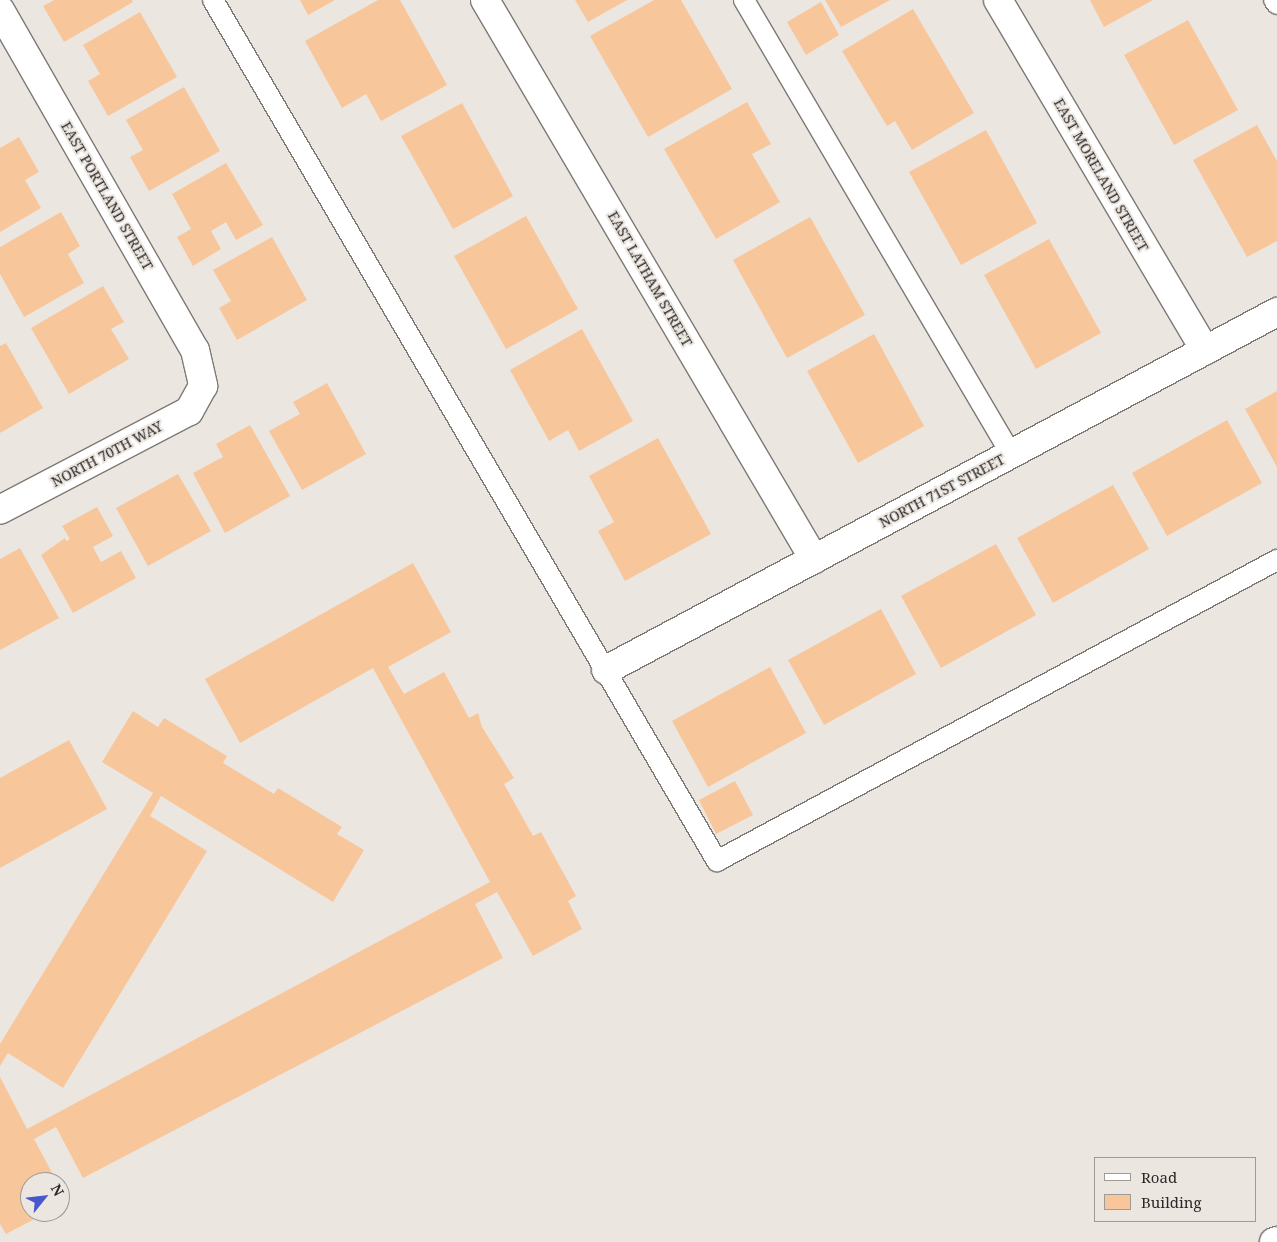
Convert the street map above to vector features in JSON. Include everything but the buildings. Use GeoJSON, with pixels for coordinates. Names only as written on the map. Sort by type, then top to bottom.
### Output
{"type":"FeatureCollection","features":[{"type":"Feature","properties":{"kind":"street","name":"EAST LATHAM STREET"},"geometry":{"type":"LineString","coordinates":[[485,0],[814,559]]}},
{"type":"Feature","properties":{"kind":"street","name":"EAST MORELAND STREET"},"geometry":{"type":"LineString","coordinates":[[998,0],[1204,350]]}},
{"type":"Feature","properties":{"kind":"street","name":"EAST PORTLAND STREET"},"geometry":{"type":"LineString","coordinates":[[0,10],[195,350],[203,386]]}},
{"type":"Feature","properties":{"kind":"street","name":"NORTH 71ST STREET"},"geometry":{"type":"LineString","coordinates":[[606,670],[1277,312]]}},
{"type":"Feature","properties":{"kind":"street","name":"NORTH 70TH WAY"},"geometry":{"type":"LineString","coordinates":[[0,510],[189,411],[203,386]]}},
{"type":"Feature","properties":{"kind":"lane"},"geometry":{"type":"LineString","coordinates":[[213,0],[717,862],[1277,560]]}},
{"type":"Feature","properties":{"kind":"lane"},"geometry":{"type":"LineString","coordinates":[[744,0],[1011,454]]}},
{"type":"Feature","properties":{"kind":"lane"},"geometry":{"type":"LineString","coordinates":[[1274,0],[1277,4]]}}]}
